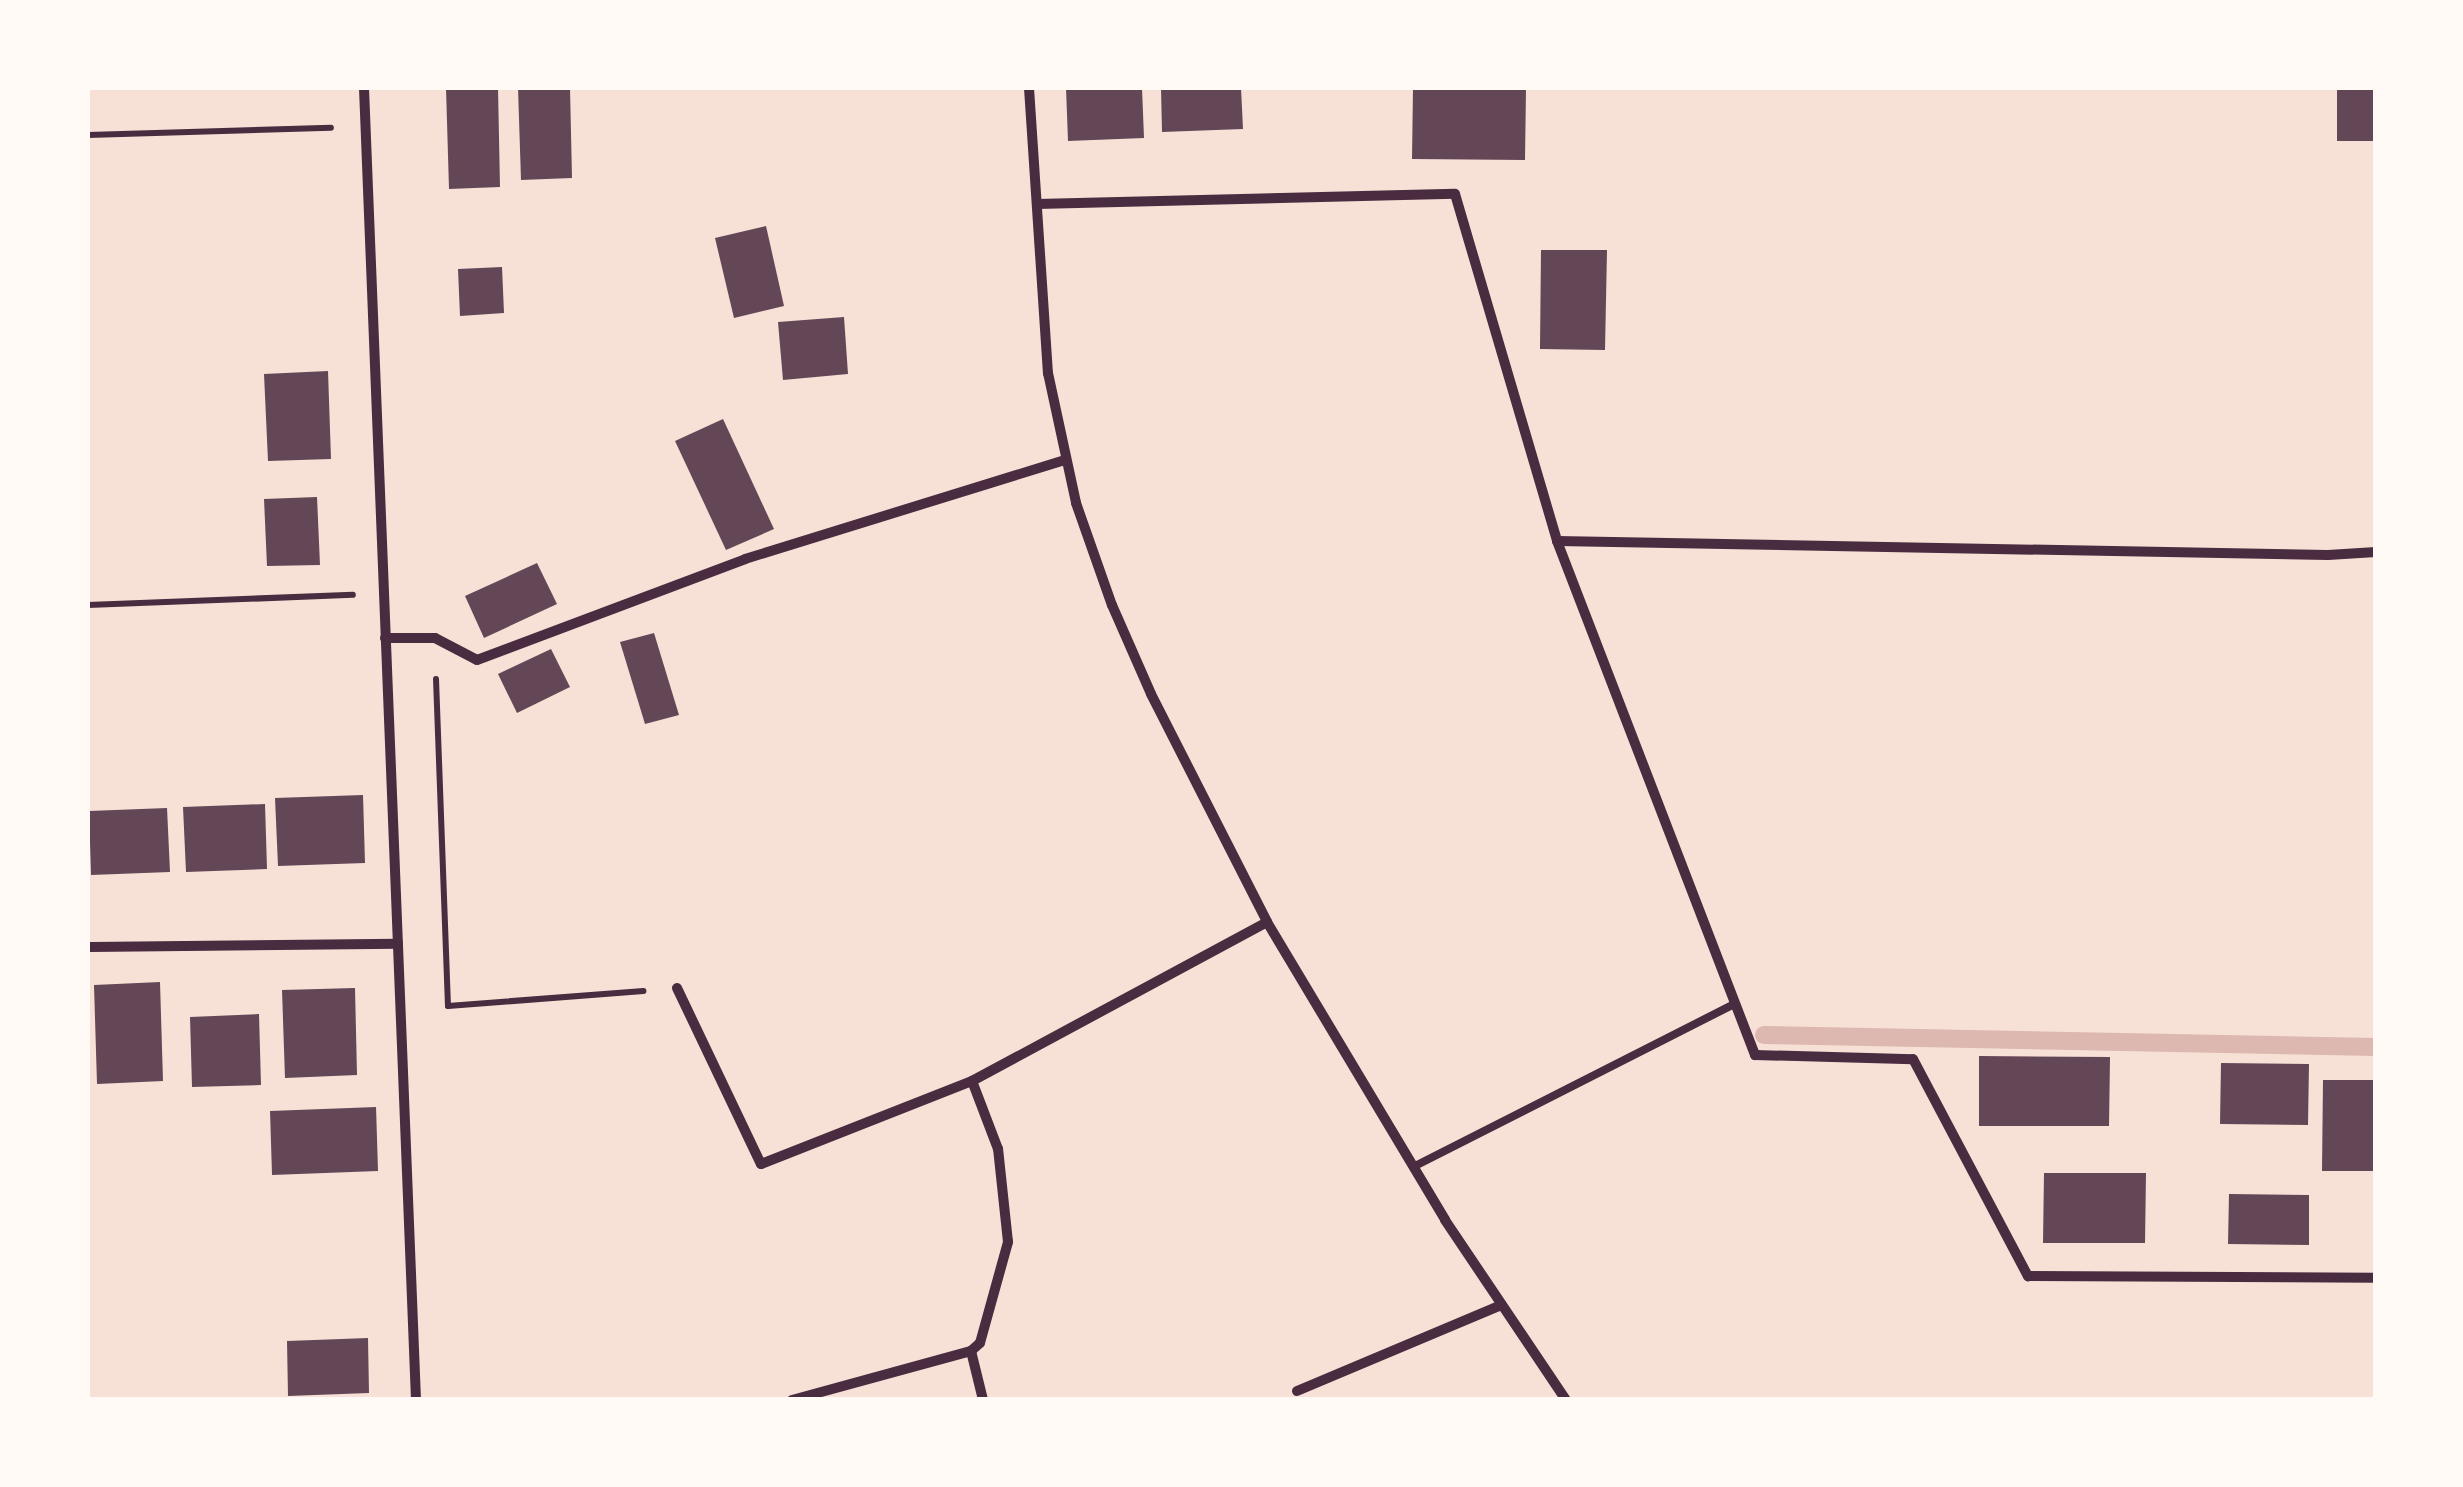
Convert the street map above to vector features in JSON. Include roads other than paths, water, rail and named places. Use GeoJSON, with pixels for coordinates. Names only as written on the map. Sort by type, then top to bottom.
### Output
{"type":"FeatureCollection","features":[{"type":"Feature","properties":{"kind":"street"},"geometry":{"type":"LineString","coordinates":[[364,88],[416,1400]]}},
{"type":"Feature","properties":{"kind":"street"},"geometry":{"type":"LineString","coordinates":[[1030,88],[1042,328],[1064,460],[1093,554],[1144,679],[1268,922],[1413,1167],[1566,1400]]}},
{"type":"Feature","properties":{"kind":"street"},"geometry":{"type":"LineString","coordinates":[[1037,204],[1455,194],[1557,541],[1755,1056],[1912,1059],[2028,1276],[2376,1278]]}},
{"type":"Feature","properties":{"kind":"street"},"geometry":{"type":"LineString","coordinates":[[385,638],[435,638],[477,660],[745,559],[1064,460]]}},
{"type":"Feature","properties":{"kind":"street"},"geometry":{"type":"LineString","coordinates":[[1557,541],[2308,555],[2376,552]]}},
{"type":"Feature","properties":{"kind":"street"},"geometry":{"type":"LineString","coordinates":[[677,988],[761,1164],[972,1081],[1268,922]]}},
{"type":"Feature","properties":{"kind":"street"},"geometry":{"type":"LineString","coordinates":[[90,947],[398,944]]}},
{"type":"Feature","properties":{"kind":"street"},"geometry":{"type":"LineString","coordinates":[[792,1400],[970,1351],[980,1343],[1008,1242],[998,1149],[972,1081]]}},
{"type":"Feature","properties":{"kind":"street"},"geometry":{"type":"LineString","coordinates":[[1297,1391],[1502,1305]]}},
{"type":"Feature","properties":{"kind":"street"},"geometry":{"type":"LineString","coordinates":[[970,1351],[984,1400]]}},
{"type":"Feature","properties":{"kind":"lane"},"geometry":{"type":"LineString","coordinates":[[1413,1167],[1734,1004]]}},
{"type":"Feature","properties":{"kind":"waterway"},"geometry":{"type":"LineString","coordinates":[[1764,1035],[2376,1047]]}}]}
